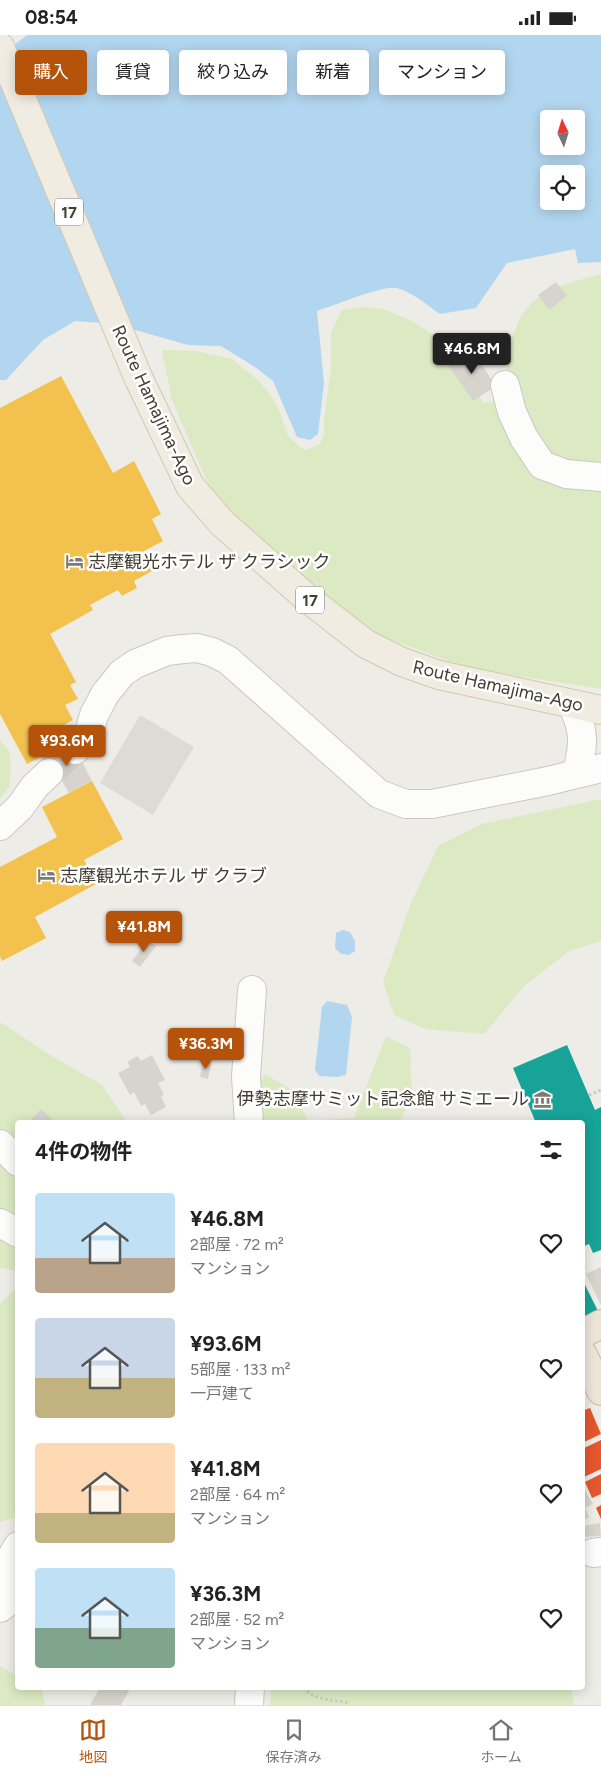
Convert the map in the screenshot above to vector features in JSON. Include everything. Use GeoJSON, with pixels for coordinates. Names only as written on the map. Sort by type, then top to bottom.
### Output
{"type":"FeatureCollection","features":[{"type":"Feature","properties":{"kind":"highway"},"geometry":{"type":"LineString","coordinates":[[585,1333],[601,1324]]}},
{"type":"Feature","properties":{"kind":"highway"},"geometry":{"type":"LineString","coordinates":[[585,1359],[601,1391]]}},
{"type":"Feature","properties":{"kind":"main road","name":"Route Hamajima-Ago"},"geometry":{"type":"LineString","coordinates":[[0,47],[138,377],[190,486],[222,523],[308,599],[366,644],[402,663],[439,675],[601,709]]}},
{"type":"Feature","properties":{"kind":"street"},"geometry":{"type":"LineString","coordinates":[[505,385],[512,413],[524,438],[542,465],[566,474],[601,477]]}},
{"type":"Feature","properties":{"kind":"street"},"geometry":{"type":"LineString","coordinates":[[75,750],[87,739],[94,715],[105,694],[122,673],[134,664],[167,651],[197,648],[212,652],[228,660],[379,794],[406,804],[432,804],[589,771],[583,750],[581,723],[572,703]]}},
{"type":"Feature","properties":{"kind":"street"},"geometry":{"type":"LineString","coordinates":[[0,826],[20,807],[35,786],[49,773]]}},
{"type":"Feature","properties":{"kind":"street"},"geometry":{"type":"LineString","coordinates":[[249,1120],[246,1077],[252,990]]}},
{"type":"Feature","properties":{"kind":"street"},"geometry":{"type":"LineString","coordinates":[[0,1144],[15,1159]]}},
{"type":"Feature","properties":{"kind":"street"},"geometry":{"type":"LineString","coordinates":[[0,1223],[15,1231]]}},
{"type":"Feature","properties":{"kind":"street"},"geometry":{"type":"LineString","coordinates":[[0,1608],[5,1604],[9,1554]]}},
{"type":"Feature","properties":{"kind":"street"},"geometry":{"type":"LineString","coordinates":[[250,1690],[250,1705]]}},
{"type":"Feature","properties":{"kind":"path"},"geometry":{"type":"LineString","coordinates":[[589,1095],[601,1090]]}},
{"type":"Feature","properties":{"kind":"path"},"geometry":{"type":"LineString","coordinates":[[306,1690],[308,1693],[319,1698],[350,1703]]}},
{"type":"Feature","properties":{"kind":"green space"},"geometry":{"type":"Polygon","coordinates":[[[601,274],[601,689],[466,668],[369,631],[268,556],[209,486],[172,400],[162,350],[196,351],[232,359],[258,380],[269,393],[279,410],[288,436],[306,450],[320,444],[324,434],[324,419],[331,369],[331,332],[342,310],[360,307],[383,309],[410,320],[440,339],[484,403],[496,401],[505,394],[510,348],[520,319],[528,307],[539,297],[553,289],[601,274]]]}},
{"type":"Feature","properties":{"kind":"green space"},"geometry":{"type":"Polygon","coordinates":[[[0,740],[9,750],[11,769],[9,787],[0,799],[0,740]]]}},
{"type":"Feature","properties":{"kind":"green space"},"geometry":{"type":"Polygon","coordinates":[[[601,799],[601,941],[569,951],[524,986],[484,1034],[425,1029],[394,1015],[383,982],[411,903],[438,846],[482,824],[601,799]]]}},
{"type":"Feature","properties":{"kind":"green space"},"geometry":{"type":"Polygon","coordinates":[[[0,1022],[50,1055],[102,1085],[126,1120],[15,1120],[15,1271],[0,1268],[0,1022]]]}},
{"type":"Feature","properties":{"kind":"green space"},"geometry":{"type":"Polygon","coordinates":[[[386,1036],[410,1048],[412,1098],[400,1120],[323,1120],[354,1118],[386,1036]]]}},
{"type":"Feature","properties":{"kind":"green space"},"geometry":{"type":"Polygon","coordinates":[[[265,1074],[294,1091],[308,1120],[238,1120],[265,1074]]]}},
{"type":"Feature","properties":{"kind":"green space"},"geometry":{"type":"Polygon","coordinates":[[[15,1289],[15,1518],[0,1522],[0,1304],[15,1289]]]}},
{"type":"Feature","properties":{"kind":"green space"},"geometry":{"type":"Polygon","coordinates":[[[0,1666],[15,1675],[15,1690],[42,1690],[45,1705],[0,1705],[0,1666]]]}},
{"type":"Feature","properties":{"kind":"green space"},"geometry":{"type":"Polygon","coordinates":[[[271,1690],[571,1690],[574,1705],[270,1705],[271,1690]]]}},
{"type":"Feature","properties":{"kind":"shaded area"},"geometry":{"type":"Polygon","coordinates":[[[140,715],[194,747],[153,815],[100,783],[140,715]]]}},
{"type":"Feature","properties":{"kind":"water"},"geometry":{"type":"Polygon","coordinates":[[[27,35],[601,35],[601,262],[578,263],[575,249],[507,263],[476,308],[440,314],[413,295],[396,288],[389,288],[368,293],[317,311],[324,383],[318,434],[310,440],[297,437],[273,381],[255,367],[221,346],[188,345],[114,324],[75,321],[43,340],[6,380],[0,380],[0,56],[27,35]]]}},
{"type":"Feature","properties":{"kind":"water"},"geometry":{"type":"Polygon","coordinates":[[[343,930],[350,932],[355,941],[355,951],[349,955],[341,954],[335,948],[336,933],[343,930]]]}},
{"type":"Feature","properties":{"kind":"water"},"geometry":{"type":"Polygon","coordinates":[[[327,1001],[347,1005],[352,1017],[346,1075],[338,1077],[319,1076],[315,1070],[322,1007],[327,1001]]]}},
{"type":"Feature","properties":{"kind":"building: 住宅","name":"志摩観光ホテル ザ クラシック"},"geometry":{"type":"Polygon","coordinates":[[[61,376],[113,473],[134,461],[161,514],[152,519],[163,541],[142,552],[152,571],[134,581],[137,588],[122,596],[118,590],[90,605],[93,610],[50,634],[76,682],[70,685],[78,699],[65,705],[73,720],[62,726],[71,741],[27,764],[0,714],[0,408],[61,376]]]}},
{"type":"Feature","properties":{"kind":"building: 住宅","name":"志摩観光ホテル ザ クラブ"},"geometry":{"type":"Polygon","coordinates":[[[92,781],[123,839],[84,860],[96,884],[35,917],[46,938],[2,961],[0,956],[0,867],[57,837],[42,807],[92,781]]]}},
{"type":"Feature","properties":{"kind":"building: 商業"},"geometry":{"type":"Polygon","coordinates":[[[590,1408],[601,1434],[585,1442],[585,1410],[590,1408]]]}},
{"type":"Feature","properties":{"kind":"building: 商業"},"geometry":{"type":"Polygon","coordinates":[[[601,1440],[601,1469],[585,1477],[585,1448],[601,1440]]]}},
{"type":"Feature","properties":{"kind":"building: 商業"},"geometry":{"type":"Polygon","coordinates":[[[601,1474],[601,1494],[592,1498],[585,1482],[601,1474]]]}},
{"type":"Feature","properties":{"kind":"building: 商業"},"geometry":{"type":"Polygon","coordinates":[[[601,1505],[601,1519],[596,1508],[601,1505]]]}},
{"type":"Feature","properties":{"kind":"building: 公共"},"geometry":{"type":"Polygon","coordinates":[[[567,1045],[595,1110],[601,1107],[601,1250],[593,1253],[589,1244],[585,1246],[585,1120],[535,1120],[513,1068],[567,1045]]]}},
{"type":"Feature","properties":{"kind":"building: 公共"},"geometry":{"type":"Polygon","coordinates":[[[585,1285],[598,1311],[585,1318],[585,1285]]]}},
{"type":"Feature","properties":{"kind":"building: その他"},"geometry":{"type":"Polygon","coordinates":[[[556,282],[567,296],[549,310],[538,295],[556,282]]]}},
{"type":"Feature","properties":{"kind":"building: その他"},"geometry":{"type":"Polygon","coordinates":[[[471,349],[496,386],[473,401],[448,365],[471,349]]]}},
{"type":"Feature","properties":{"kind":"building: その他"},"geometry":{"type":"Polygon","coordinates":[[[71,741],[92,781],[69,793],[59,776],[53,779],[41,757],[71,741]]]}},
{"type":"Feature","properties":{"kind":"building: その他"},"geometry":{"type":"Polygon","coordinates":[[[148,940],[156,946],[140,967],[132,961],[148,940]]]}},
{"type":"Feature","properties":{"kind":"building: その他"},"geometry":{"type":"Polygon","coordinates":[[[152,1055],[165,1080],[158,1083],[164,1095],[161,1096],[166,1107],[151,1115],[145,1104],[141,1106],[134,1092],[130,1095],[118,1073],[130,1067],[127,1062],[138,1056],[141,1061],[152,1055]]]}},
{"type":"Feature","properties":{"kind":"building: その他"},"geometry":{"type":"Polygon","coordinates":[[[204,1061],[211,1062],[208,1079],[200,1077],[204,1061]]]}},
{"type":"Feature","properties":{"kind":"building: その他"},"geometry":{"type":"Polygon","coordinates":[[[41,1109],[53,1120],[31,1120],[41,1109]]]}},
{"type":"Feature","properties":{"kind":"building: その他"},"geometry":{"type":"Polygon","coordinates":[[[601,1267],[601,1305],[586,1274],[601,1267]]]}},
{"type":"Feature","properties":{"kind":"building: その他"},"geometry":{"type":"Polygon","coordinates":[[[585,1490],[593,1504],[585,1508],[585,1490]]]}},
{"type":"Feature","properties":{"kind":"building: その他"},"geometry":{"type":"Polygon","coordinates":[[[585,1508],[589,1517],[585,1519],[585,1508]]]}},
{"type":"Feature","properties":{"kind":"building: その他"},"geometry":{"type":"Polygon","coordinates":[[[600,1523],[601,1536],[585,1537],[585,1526],[600,1523]]]}},
{"type":"Feature","properties":{"kind":"building: その他"},"geometry":{"type":"Polygon","coordinates":[[[98,1690],[129,1690],[121,1705],[90,1705],[98,1690]]]}},
{"type":"Feature","properties":{"kind":"tunnel"},"geometry":{"type":"LineString","coordinates":[[49,773],[75,750]]}},
{"type":"Feature","properties":{"kind":"place","name":"志摩観光ホテル ザ クラシック"},"geometry":{"type":"Point","coordinates":[74,562]}},
{"type":"Feature","properties":{"kind":"place","name":"志摩観光ホテル ザ クラブ"},"geometry":{"type":"Point","coordinates":[46,876]}},
{"type":"Feature","properties":{"kind":"place","name":"伊勢志摩サミット記念館 サミエール"},"geometry":{"type":"Point","coordinates":[543,1099]}}]}
